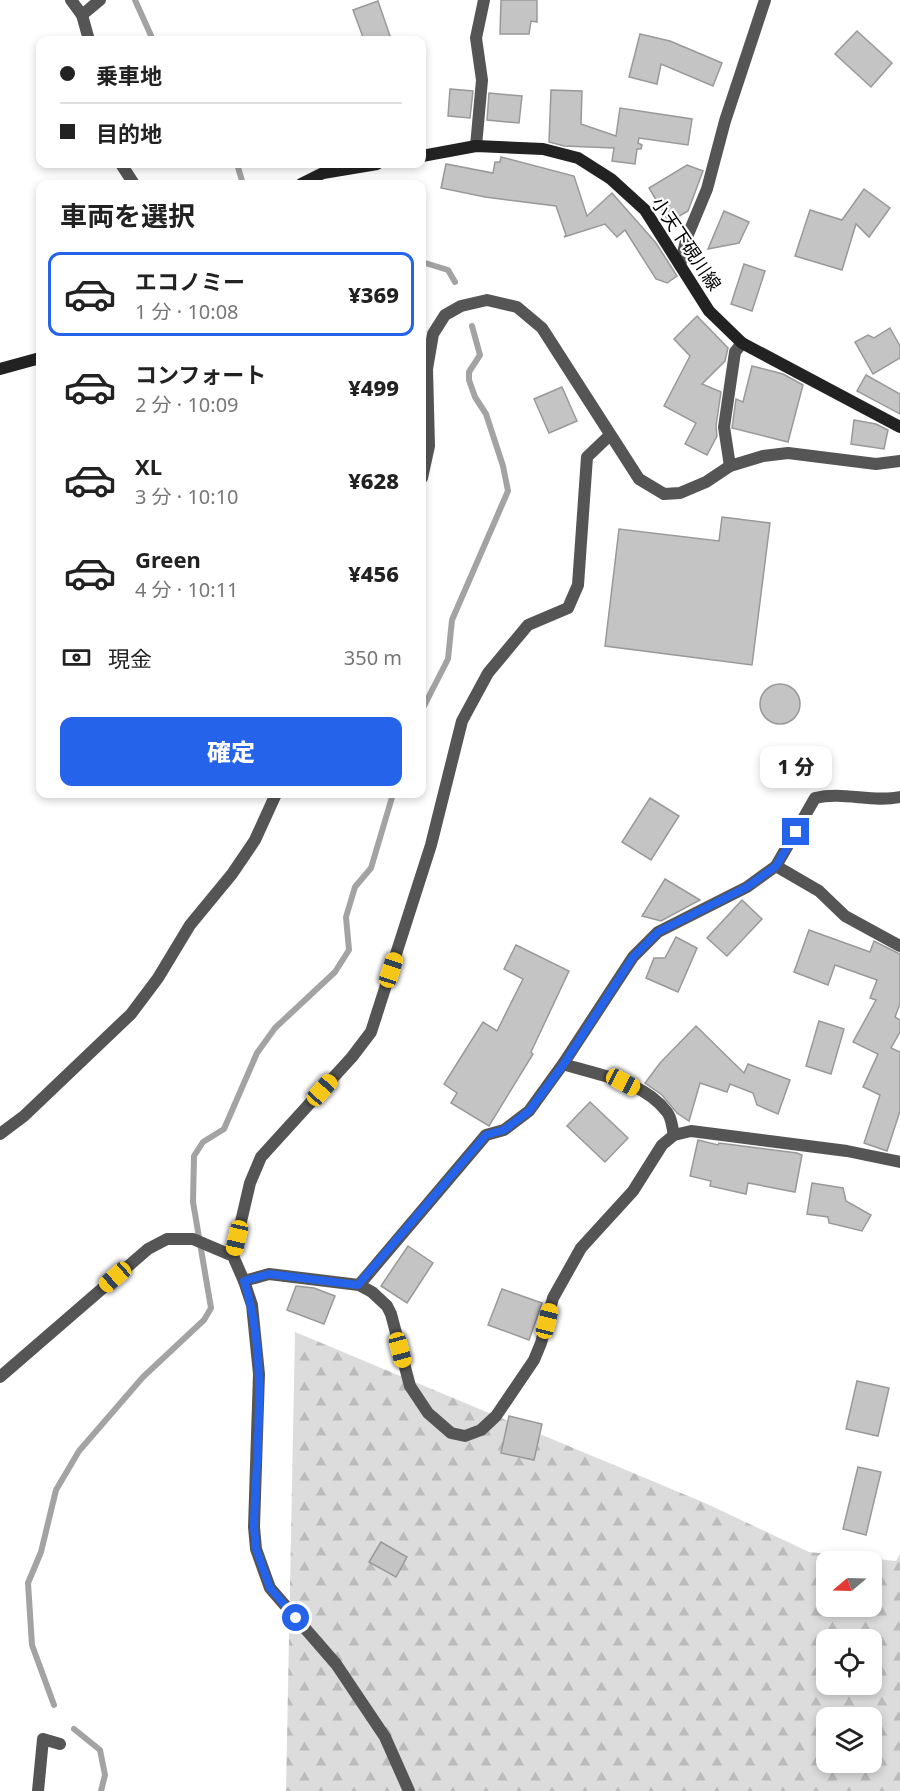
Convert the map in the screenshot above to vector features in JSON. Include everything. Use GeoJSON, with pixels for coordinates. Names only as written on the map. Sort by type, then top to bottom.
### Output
{"type":"FeatureCollection","features":[{"type":"Feature","properties":{"kind":"main road","name":"小天下硯川線"},"geometry":{"type":"LineString","coordinates":[[426,155],[476,146],[543,149],[578,158],[611,178],[645,210],[709,311],[742,343],[900,427]]}},
{"type":"Feature","properties":{"kind":"main road"},"geometry":{"type":"LineString","coordinates":[[310,180],[323,173],[353,168]]}},
{"type":"Feature","properties":{"kind":"main road"},"geometry":{"type":"LineString","coordinates":[[0,369],[36,359]]}},
{"type":"Feature","properties":{"kind":"street"},"geometry":{"type":"LineString","coordinates":[[71,0],[82,15],[88,36]]}},
{"type":"Feature","properties":{"kind":"street"},"geometry":{"type":"LineString","coordinates":[[82,15],[100,0]]}},
{"type":"Feature","properties":{"kind":"street"},"geometry":{"type":"LineString","coordinates":[[476,146],[482,80],[476,38],[484,0]]}},
{"type":"Feature","properties":{"kind":"street"},"geometry":{"type":"LineString","coordinates":[[680,265],[687,237],[706,189],[725,121],[765,0]]}},
{"type":"Feature","properties":{"kind":"street"},"geometry":{"type":"LineString","coordinates":[[426,460],[429,446],[427,369],[433,334],[445,315],[461,306],[487,300],[517,307],[542,328],[639,479],[664,494],[680,493],[705,482],[730,466],[763,456],[788,453],[876,464],[900,461]]}},
{"type":"Feature","properties":{"kind":"street"},"geometry":{"type":"LineString","coordinates":[[730,466],[724,426],[735,352],[742,343]]}},
{"type":"Feature","properties":{"kind":"street"},"geometry":{"type":"LineString","coordinates":[[232,1256],[250,1183],[261,1157],[352,1057],[371,1032],[431,845],[462,721],[488,673],[528,625],[567,608],[578,585],[587,458],[610,435]]}},
{"type":"Feature","properties":{"kind":"street"},"geometry":{"type":"LineString","coordinates":[[358,1285],[486,1135],[504,1130],[529,1111],[563,1065],[633,957],[658,932],[747,887],[776,866],[815,798],[830,794],[890,800],[900,797]]}},
{"type":"Feature","properties":{"kind":"street"},"geometry":{"type":"LineString","coordinates":[[0,1134],[24,1116],[131,1014],[158,978],[190,925],[232,874],[255,840],[274,798]]}},
{"type":"Feature","properties":{"kind":"street"},"geometry":{"type":"LineString","coordinates":[[776,866],[819,891],[845,916],[900,946]]}},
{"type":"Feature","properties":{"kind":"street"},"geometry":{"type":"LineString","coordinates":[[563,1065],[623,1082],[650,1096],[669,1114],[674,1135]]}},
{"type":"Feature","properties":{"kind":"street"},"geometry":{"type":"LineString","coordinates":[[244,1281],[269,1274],[358,1285],[372,1292],[387,1306],[410,1386],[428,1413],[451,1433],[465,1436],[481,1430],[496,1416],[534,1360],[553,1298],[580,1248],[633,1191],[662,1145],[674,1135],[691,1131],[847,1151],[900,1162]]}},
{"type":"Feature","properties":{"kind":"street"},"geometry":{"type":"LineString","coordinates":[[0,1377],[148,1249],[166,1239],[193,1239],[232,1256],[252,1305],[259,1374],[254,1527],[256,1549],[270,1588],[336,1664],[385,1737],[409,1791]]}},
{"type":"Feature","properties":{"kind":"street"},"geometry":{"type":"LineString","coordinates":[[38,1791],[43,1739],[60,1744]]}},
{"type":"Feature","properties":{"kind":"green space"},"geometry":{"type":"Polygon","coordinates":[[[295,1332],[705,1503],[809,1552],[816,1553],[816,1617],[882,1617],[882,1560],[896,1561],[900,1554],[900,1791],[286,1791],[295,1332]]]}},
{"type":"Feature","properties":{"kind":"building"},"geometry":{"type":"Polygon","coordinates":[[[501,0],[537,0],[537,22],[531,21],[529,34],[500,34],[501,0]]]}},
{"type":"Feature","properties":{"kind":"building"},"geometry":{"type":"Polygon","coordinates":[[[378,1],[390,36],[363,36],[353,10],[378,1]]]}},
{"type":"Feature","properties":{"kind":"building"},"geometry":{"type":"Polygon","coordinates":[[[857,31],[892,63],[871,87],[835,54],[857,31]]]}},
{"type":"Feature","properties":{"kind":"building"},"geometry":{"type":"Polygon","coordinates":[[[640,34],[670,41],[722,63],[713,86],[661,64],[657,84],[629,77],[640,34]]]}},
{"type":"Feature","properties":{"kind":"building"},"geometry":{"type":"Polygon","coordinates":[[[450,89],[473,91],[470,118],[448,116],[450,89]]]}},
{"type":"Feature","properties":{"kind":"building"},"geometry":{"type":"Polygon","coordinates":[[[551,90],[582,91],[581,124],[616,136],[620,108],[692,119],[688,145],[639,138],[638,143],[642,145],[641,149],[637,149],[635,164],[612,161],[614,148],[564,146],[549,142],[551,90]]]}},
{"type":"Feature","properties":{"kind":"building"},"geometry":{"type":"Polygon","coordinates":[[[489,93],[522,96],[519,123],[487,120],[489,93]]]}},
{"type":"Feature","properties":{"kind":"building"},"geometry":{"type":"Polygon","coordinates":[[[501,157],[574,176],[587,216],[612,193],[656,243],[677,276],[667,283],[656,279],[625,230],[617,237],[605,224],[564,237],[566,235],[556,206],[485,197],[441,188],[446,164],[493,173],[495,162],[500,162],[501,157]]]}},
{"type":"Feature","properties":{"kind":"building"},"geometry":{"type":"Polygon","coordinates":[[[687,165],[703,171],[688,211],[669,222],[649,188],[687,165]]]}},
{"type":"Feature","properties":{"kind":"building"},"geometry":{"type":"Polygon","coordinates":[[[864,189],[890,208],[869,237],[856,224],[842,270],[795,256],[810,210],[842,220],[864,189]]]}},
{"type":"Feature","properties":{"kind":"building"},"geometry":{"type":"Polygon","coordinates":[[[724,211],[749,222],[739,243],[708,249],[724,211]]]}},
{"type":"Feature","properties":{"kind":"building"},"geometry":{"type":"Polygon","coordinates":[[[744,264],[765,271],[752,311],[731,304],[744,264]]]}},
{"type":"Feature","properties":{"kind":"building"},"geometry":{"type":"Polygon","coordinates":[[[697,316],[728,348],[725,361],[702,384],[721,392],[716,426],[717,436],[707,455],[685,444],[696,423],[664,406],[690,356],[674,339],[697,316]]]}},
{"type":"Feature","properties":{"kind":"building"},"geometry":{"type":"Polygon","coordinates":[[[890,328],[900,346],[900,358],[873,374],[855,342],[868,335],[874,338],[890,328]]]}},
{"type":"Feature","properties":{"kind":"building"},"geometry":{"type":"Polygon","coordinates":[[[752,366],[783,374],[803,385],[788,442],[732,428],[736,399],[743,402],[752,366]]]}},
{"type":"Feature","properties":{"kind":"building"},"geometry":{"type":"Polygon","coordinates":[[[866,375],[900,394],[900,414],[857,391],[866,375]]]}},
{"type":"Feature","properties":{"kind":"building"},"geometry":{"type":"Polygon","coordinates":[[[562,387],[577,421],[549,433],[534,399],[562,387]]]}},
{"type":"Feature","properties":{"kind":"building"},"geometry":{"type":"Polygon","coordinates":[[[854,420],[876,424],[888,430],[884,449],[851,444],[854,420]]]}},
{"type":"Feature","properties":{"kind":"building"},"geometry":{"type":"Polygon","coordinates":[[[722,517],[770,523],[752,665],[605,646],[619,529],[719,541],[722,517]]]}},
{"type":"Feature","properties":{"kind":"building"},"geometry":{"type":"Polygon","coordinates":[[[780,684],[788,685],[794,690],[799,696],[799,712],[794,718],[788,723],[780,724],[772,723],[766,718],[761,712],[760,704],[761,696],[766,690],[772,685],[780,684]]]}},
{"type":"Feature","properties":{"kind":"building"},"geometry":{"type":"Polygon","coordinates":[[[650,798],[679,816],[651,860],[622,842],[650,798]]]}},
{"type":"Feature","properties":{"kind":"building"},"geometry":{"type":"Polygon","coordinates":[[[665,879],[700,900],[661,921],[642,916],[665,879]]]}},
{"type":"Feature","properties":{"kind":"building"},"geometry":{"type":"Polygon","coordinates":[[[742,900],[762,919],[727,956],[707,938],[742,900]]]}},
{"type":"Feature","properties":{"kind":"building"},"geometry":{"type":"Polygon","coordinates":[[[809,930],[870,952],[874,941],[900,954],[900,1004],[895,1017],[900,1020],[900,1032],[891,1048],[900,1052],[900,1111],[887,1151],[864,1143],[880,1095],[863,1087],[878,1054],[853,1042],[876,1000],[870,998],[877,980],[835,965],[828,985],[794,972],[809,930]]]}},
{"type":"Feature","properties":{"kind":"building"},"geometry":{"type":"Polygon","coordinates":[[[676,937],[697,948],[678,992],[646,978],[654,958],[665,958],[676,937]]]}},
{"type":"Feature","properties":{"kind":"building"},"geometry":{"type":"Polygon","coordinates":[[[516,945],[569,971],[531,1052],[533,1054],[489,1126],[451,1103],[457,1093],[444,1084],[483,1022],[497,1031],[523,979],[504,969],[516,945]]]}},
{"type":"Feature","properties":{"kind":"building"},"geometry":{"type":"Polygon","coordinates":[[[819,1021],[844,1029],[831,1074],[806,1066],[819,1021]]]}},
{"type":"Feature","properties":{"kind":"building"},"geometry":{"type":"Polygon","coordinates":[[[696,1026],[744,1073],[748,1064],[790,1080],[778,1114],[757,1105],[753,1093],[730,1084],[727,1092],[700,1083],[689,1121],[677,1113],[662,1095],[645,1083],[660,1063],[696,1026]]]}},
{"type":"Feature","properties":{"kind":"building"},"geometry":{"type":"Polygon","coordinates":[[[590,1102],[628,1138],[605,1162],[567,1126],[590,1102]]]}},
{"type":"Feature","properties":{"kind":"building"},"geometry":{"type":"Polygon","coordinates":[[[698,1140],[718,1145],[719,1143],[802,1155],[795,1192],[748,1183],[746,1194],[710,1186],[711,1181],[690,1176],[698,1140]]]}},
{"type":"Feature","properties":{"kind":"building"},"geometry":{"type":"Polygon","coordinates":[[[812,1183],[843,1188],[846,1201],[871,1215],[862,1231],[829,1223],[828,1217],[807,1214],[812,1183]]]}},
{"type":"Feature","properties":{"kind":"building"},"geometry":{"type":"Polygon","coordinates":[[[408,1246],[433,1263],[407,1303],[381,1286],[408,1246]]]}},
{"type":"Feature","properties":{"kind":"building"},"geometry":{"type":"Polygon","coordinates":[[[296,1286],[314,1288],[335,1296],[324,1324],[287,1310],[296,1286]]]}},
{"type":"Feature","properties":{"kind":"building"},"geometry":{"type":"Polygon","coordinates":[[[502,1289],[542,1303],[529,1340],[488,1325],[502,1289]]]}},
{"type":"Feature","properties":{"kind":"building"},"geometry":{"type":"Polygon","coordinates":[[[857,1381],[889,1388],[878,1436],[846,1429],[857,1381]]]}},
{"type":"Feature","properties":{"kind":"building"},"geometry":{"type":"Polygon","coordinates":[[[509,1416],[542,1424],[534,1460],[501,1453],[509,1416]]]}},
{"type":"Feature","properties":{"kind":"building"},"geometry":{"type":"Polygon","coordinates":[[[858,1467],[881,1472],[866,1535],[843,1529],[858,1467]]]}},
{"type":"Feature","properties":{"kind":"building"},"geometry":{"type":"Polygon","coordinates":[[[381,1542],[407,1557],[396,1577],[369,1562],[381,1542]]]}},
{"type":"Feature","properties":{"kind":"waterway"},"geometry":{"type":"LineString","coordinates":[[135,0],[151,36]]}},
{"type":"Feature","properties":{"kind":"waterway"},"geometry":{"type":"LineString","coordinates":[[238,168],[242,180]]}},
{"type":"Feature","properties":{"kind":"waterway"},"geometry":{"type":"LineString","coordinates":[[426,263],[448,270],[455,282]]}},
{"type":"Feature","properties":{"kind":"waterway"},"geometry":{"type":"LineString","coordinates":[[426,702],[448,659],[452,620],[508,491],[503,466],[486,414],[475,397],[469,380],[469,372],[480,355],[472,326]]}},
{"type":"Feature","properties":{"kind":"waterway"},"geometry":{"type":"LineString","coordinates":[[54,1705],[32,1645],[28,1583],[41,1552],[56,1490],[79,1451],[143,1377],[204,1320],[211,1308],[193,1202],[194,1156],[203,1142],[224,1129],[257,1053],[275,1028],[335,972],[349,950],[346,917],[355,887],[371,868],[392,798]]}},
{"type":"Feature","properties":{"kind":"waterway"},"geometry":{"type":"LineString","coordinates":[[74,1729],[100,1750],[105,1775],[101,1791]]}},
{"type":"Feature","properties":{"kind":"route"},"geometry":{"type":"LineString","coordinates":[[296,1618],[270,1588],[256,1549],[254,1527],[259,1374],[252,1305],[244,1281],[269,1274],[358,1285],[486,1135],[504,1130],[529,1111],[563,1065],[633,957],[658,932],[747,887],[776,866],[796,832]]}}]}
